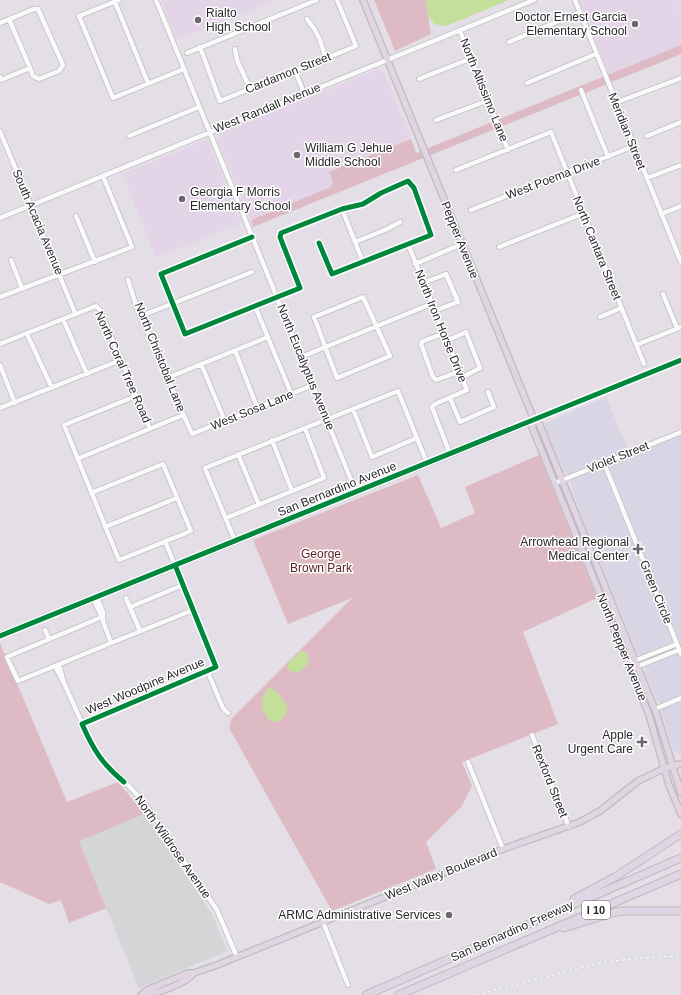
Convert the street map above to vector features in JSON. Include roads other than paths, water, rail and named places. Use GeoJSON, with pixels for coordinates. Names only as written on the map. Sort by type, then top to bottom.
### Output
{"type":"FeatureCollection","features":[{"type":"Feature","properties":{"kind":"highway"},"geometry":{"type":"LineString","coordinates":[[539,919],[615,877],[681,834]]}},
{"type":"Feature","properties":{"kind":"highway","name":"San Bernardino Freeway"},"geometry":{"type":"LineString","coordinates":[[366,995],[681,858]]}},
{"type":"Feature","properties":{"kind":"highway","name":"San Bernardino Freeway"},"geometry":{"type":"LineString","coordinates":[[399,995],[510,946],[681,874]]}},
{"type":"Feature","properties":{"kind":"highway"},"geometry":{"type":"LineString","coordinates":[[510,946],[612,913],[635,910],[681,911]]}},
{"type":"Feature","properties":{"kind":"main road","name":"Pepper Avenue"},"geometry":{"type":"LineString","coordinates":[[362,0],[534,420],[539,423],[562,480]]}},
{"type":"Feature","properties":{"kind":"main road","name":"Pepper Avenue"},"geometry":{"type":"LineString","coordinates":[[534,420],[532,427],[555,483]]}},
{"type":"Feature","properties":{"kind":"main road","name":"San Bernardino Avenue"},"geometry":{"type":"LineString","coordinates":[[0,636],[534,420]]}},
{"type":"Feature","properties":{"kind":"main road","name":"North Pepper Avenue"},"geometry":{"type":"LineString","coordinates":[[562,480],[655,709],[681,793]]}},
{"type":"Feature","properties":{"kind":"main road","name":"North Pepper Avenue"},"geometry":{"type":"LineString","coordinates":[[555,483],[636,681],[649,716],[669,785],[681,814]]}},
{"type":"Feature","properties":{"kind":"main road"},"geometry":{"type":"LineString","coordinates":[[636,681],[638,681],[648,692]]}},
{"type":"Feature","properties":{"kind":"main road","name":"West Valley Boulevard"},"geometry":{"type":"LineString","coordinates":[[143,995],[150,995],[186,980],[194,973],[503,849],[569,827],[600,810],[638,781],[665,768],[681,764]]}},
{"type":"Feature","properties":{"kind":"street","name":"North Eucalyptus Avenue"},"geometry":{"type":"LineString","coordinates":[[156,0],[356,492]]}},
{"type":"Feature","properties":{"kind":"street"},"geometry":{"type":"LineString","coordinates":[[187,53],[317,0]]}},
{"type":"Feature","properties":{"kind":"street","name":"Cardamon Street"},"geometry":{"type":"LineString","coordinates":[[200,47],[220,101],[356,46],[337,0]]}},
{"type":"Feature","properties":{"kind":"street","name":"West Randall Avenue"},"geometry":{"type":"LineString","coordinates":[[0,218],[534,0]]}},
{"type":"Feature","properties":{"kind":"street","name":"Meridian Street"},"geometry":{"type":"LineString","coordinates":[[575,0],[615,103],[681,262]]}},
{"type":"Feature","properties":{"kind":"street"},"geometry":{"type":"LineString","coordinates":[[148,84],[117,1],[79,16],[113,98],[148,84],[184,69]]}},
{"type":"Feature","properties":{"kind":"street"},"geometry":{"type":"LineString","coordinates":[[0,23],[9,19],[34,9],[38,9],[63,65],[59,71],[39,79],[33,76],[9,19]]}},
{"type":"Feature","properties":{"kind":"street"},"geometry":{"type":"LineString","coordinates":[[510,42],[580,12]]}},
{"type":"Feature","properties":{"kind":"street"},"geometry":{"type":"LineString","coordinates":[[307,19],[314,28],[321,42],[325,59]]}},
{"type":"Feature","properties":{"kind":"street","name":"North Altissimo Lane"},"geometry":{"type":"LineString","coordinates":[[460,31],[508,150]]}},
{"type":"Feature","properties":{"kind":"street"},"geometry":{"type":"LineString","coordinates":[[235,49],[240,67],[250,89]]}},
{"type":"Feature","properties":{"kind":"street"},"geometry":{"type":"LineString","coordinates":[[527,83],[596,54]]}},
{"type":"Feature","properties":{"kind":"street"},"geometry":{"type":"LineString","coordinates":[[419,79],[472,58]]}},
{"type":"Feature","properties":{"kind":"street"},"geometry":{"type":"LineString","coordinates":[[0,79],[30,68]]}},
{"type":"Feature","properties":{"kind":"street"},"geometry":{"type":"LineString","coordinates":[[295,71],[304,93]]}},
{"type":"Feature","properties":{"kind":"street"},"geometry":{"type":"LineString","coordinates":[[615,103],[681,78]]}},
{"type":"Feature","properties":{"kind":"street"},"geometry":{"type":"LineString","coordinates":[[581,90],[608,157]]}},
{"type":"Feature","properties":{"kind":"street"},"geometry":{"type":"LineString","coordinates":[[436,120],[489,100]]}},
{"type":"Feature","properties":{"kind":"street"},"geometry":{"type":"LineString","coordinates":[[129,136],[199,107]]}},
{"type":"Feature","properties":{"kind":"street"},"geometry":{"type":"LineString","coordinates":[[647,136],[681,122]]}},
{"type":"Feature","properties":{"kind":"street","name":"South Acacia Avenue"},"geometry":{"type":"LineString","coordinates":[[0,131],[75,313]]}},
{"type":"Feature","properties":{"kind":"street","name":"North Cantara Street"},"geometry":{"type":"LineString","coordinates":[[508,150],[551,132],[568,173],[582,214],[644,364]]}},
{"type":"Feature","properties":{"kind":"street","name":"West Poema Drive"},"geometry":{"type":"LineString","coordinates":[[471,210],[634,146]]}},
{"type":"Feature","properties":{"kind":"street"},"geometry":{"type":"LineString","coordinates":[[456,170],[508,150]]}},
{"type":"Feature","properties":{"kind":"street"},"geometry":{"type":"LineString","coordinates":[[647,178],[681,165]]}},
{"type":"Feature","properties":{"kind":"street"},"geometry":{"type":"LineString","coordinates":[[0,297],[59,274],[96,262],[132,247],[103,176]]}},
{"type":"Feature","properties":{"kind":"street"},"geometry":{"type":"LineString","coordinates":[[252,237],[161,274],[185,334],[300,288],[280,237],[281,233],[342,209],[363,204],[381,193],[408,181],[414,188],[432,235],[332,274],[319,243]]}},
{"type":"Feature","properties":{"kind":"street"},"geometry":{"type":"LineString","coordinates":[[662,214],[681,206]]}},
{"type":"Feature","properties":{"kind":"street"},"geometry":{"type":"LineString","coordinates":[[342,209],[363,262]]}},
{"type":"Feature","properties":{"kind":"street"},"geometry":{"type":"LineString","coordinates":[[499,248],[582,214]]}},
{"type":"Feature","properties":{"kind":"street"},"geometry":{"type":"LineString","coordinates":[[76,216],[96,262]]}},
{"type":"Feature","properties":{"kind":"street"},"geometry":{"type":"LineString","coordinates":[[356,242],[400,222]]}},
{"type":"Feature","properties":{"kind":"street","name":"North Iron Horse Drive"},"geometry":{"type":"LineString","coordinates":[[408,244],[458,372],[467,390],[450,398]]}},
{"type":"Feature","properties":{"kind":"street"},"geometry":{"type":"LineString","coordinates":[[415,264],[462,244]]}},
{"type":"Feature","properties":{"kind":"street"},"geometry":{"type":"LineString","coordinates":[[11,260],[22,288]]}},
{"type":"Feature","properties":{"kind":"street"},"geometry":{"type":"LineString","coordinates":[[141,316],[252,272]]}},
{"type":"Feature","properties":{"kind":"street"},"geometry":{"type":"LineString","coordinates":[[423,283],[446,274],[458,302],[434,311]]}},
{"type":"Feature","properties":{"kind":"street","name":"North Christobal Lane"},"geometry":{"type":"LineString","coordinates":[[128,280],[141,316],[192,434]]}},
{"type":"Feature","properties":{"kind":"street"},"geometry":{"type":"LineString","coordinates":[[636,345],[679,328],[663,294]]}},
{"type":"Feature","properties":{"kind":"street"},"geometry":{"type":"LineString","coordinates":[[363,297],[377,326],[390,356],[337,378],[314,320],[316,315],[363,297]]}},
{"type":"Feature","properties":{"kind":"street"},"geometry":{"type":"LineString","coordinates":[[301,357],[431,304]]}},
{"type":"Feature","properties":{"kind":"street","name":"North Coral Tree Road"},"geometry":{"type":"LineString","coordinates":[[75,313],[96,306],[100,310],[150,429]]}},
{"type":"Feature","properties":{"kind":"street"},"geometry":{"type":"LineString","coordinates":[[255,306],[291,393]]}},
{"type":"Feature","properties":{"kind":"street"},"geometry":{"type":"LineString","coordinates":[[600,317],[621,308]]}},
{"type":"Feature","properties":{"kind":"street"},"geometry":{"type":"LineString","coordinates":[[0,344],[75,313]]}},
{"type":"Feature","properties":{"kind":"street"},"geometry":{"type":"LineString","coordinates":[[63,319],[87,374]]}},
{"type":"Feature","properties":{"kind":"street"},"geometry":{"type":"LineString","coordinates":[[446,341],[466,332],[480,368],[461,378]]}},
{"type":"Feature","properties":{"kind":"street"},"geometry":{"type":"LineString","coordinates":[[27,334],[52,388]]}},
{"type":"Feature","properties":{"kind":"street"},"geometry":{"type":"LineString","coordinates":[[443,334],[423,341],[421,344],[433,377],[436,380],[458,372]]}},
{"type":"Feature","properties":{"kind":"street"},"geometry":{"type":"LineString","coordinates":[[167,378],[268,337]]}},
{"type":"Feature","properties":{"kind":"street"},"geometry":{"type":"LineString","coordinates":[[235,350],[257,407]]}},
{"type":"Feature","properties":{"kind":"street"},"geometry":{"type":"LineString","coordinates":[[0,408],[121,360]]}},
{"type":"Feature","properties":{"kind":"street","name":"San Bernardino Avenue"},"geometry":{"type":"LineString","coordinates":[[534,420],[681,360]]}},
{"type":"Feature","properties":{"kind":"street"},"geometry":{"type":"LineString","coordinates":[[201,364],[224,421]]}},
{"type":"Feature","properties":{"kind":"street"},"geometry":{"type":"LineString","coordinates":[[0,365],[15,402]]}},
{"type":"Feature","properties":{"kind":"street","name":"West Sosa Lane"},"geometry":{"type":"LineString","coordinates":[[192,434],[313,385]]}},
{"type":"Feature","properties":{"kind":"street"},"geometry":{"type":"LineString","coordinates":[[235,541],[205,468],[272,440],[398,390],[427,463]]}},
{"type":"Feature","properties":{"kind":"street"},"geometry":{"type":"LineString","coordinates":[[450,454],[432,407],[435,404],[450,398],[460,422],[494,407],[488,392]]}},
{"type":"Feature","properties":{"kind":"street"},"geometry":{"type":"LineString","coordinates":[[91,493],[163,464],[191,531],[119,560],[91,493],[64,425],[136,396]]}},
{"type":"Feature","properties":{"kind":"street"},"geometry":{"type":"LineString","coordinates":[[353,409],[372,457],[417,438]]}},
{"type":"Feature","properties":{"kind":"street"},"geometry":{"type":"LineString","coordinates":[[78,459],[183,415]]}},
{"type":"Feature","properties":{"kind":"street"},"geometry":{"type":"LineString","coordinates":[[226,518],[324,478],[304,428]]}},
{"type":"Feature","properties":{"kind":"street","name":"Violet Street"},"geometry":{"type":"LineString","coordinates":[[555,483],[681,432]]}},
{"type":"Feature","properties":{"kind":"street"},"geometry":{"type":"LineString","coordinates":[[272,440],[292,491]]}},
{"type":"Feature","properties":{"kind":"street"},"geometry":{"type":"LineString","coordinates":[[238,454],[258,505]]}},
{"type":"Feature","properties":{"kind":"street","name":"Green Circle"},"geometry":{"type":"LineString","coordinates":[[604,463],[680,652]]}},
{"type":"Feature","properties":{"kind":"street"},"geometry":{"type":"LineString","coordinates":[[105,527],[177,498]]}},
{"type":"Feature","properties":{"kind":"street"},"geometry":{"type":"LineString","coordinates":[[102,617],[7,656],[18,681],[193,610],[165,541]]}},
{"type":"Feature","properties":{"kind":"street"},"geometry":{"type":"LineString","coordinates":[[130,607],[183,585]]}},
{"type":"Feature","properties":{"kind":"street"},"geometry":{"type":"LineString","coordinates":[[95,597],[111,643]]}},
{"type":"Feature","properties":{"kind":"street"},"geometry":{"type":"LineString","coordinates":[[126,598],[140,631]]}},
{"type":"Feature","properties":{"kind":"street","name":"West Woodpine Avenue"},"geometry":{"type":"LineString","coordinates":[[82,724],[216,667],[193,610]]}},
{"type":"Feature","properties":{"kind":"street"},"geometry":{"type":"LineString","coordinates":[[45,630],[49,639]]}},
{"type":"Feature","properties":{"kind":"street"},"geometry":{"type":"LineString","coordinates":[[629,663],[677,644]]}},
{"type":"Feature","properties":{"kind":"street"},"geometry":{"type":"LineString","coordinates":[[631,669],[680,652]]}},
{"type":"Feature","properties":{"kind":"street","name":"North Wildrose Avenue"},"geometry":{"type":"LineString","coordinates":[[57,665],[97,755],[142,800],[217,910],[237,957]]}},
{"type":"Feature","properties":{"kind":"street"},"geometry":{"type":"LineString","coordinates":[[207,670],[223,708],[228,712]]}},
{"type":"Feature","properties":{"kind":"street"},"geometry":{"type":"LineString","coordinates":[[655,709],[681,698]]}},
{"type":"Feature","properties":{"kind":"street","name":"Rexford Street"},"geometry":{"type":"LineString","coordinates":[[532,735],[569,827]]}},
{"type":"Feature","properties":{"kind":"street"},"geometry":{"type":"LineString","coordinates":[[468,762],[503,849]]}},
{"type":"Feature","properties":{"kind":"street"},"geometry":{"type":"LineString","coordinates":[[323,922],[348,985]]}},
{"type":"Feature","properties":{"kind":"railway"},"geometry":{"type":"LineString","coordinates":[[476,995],[603,962],[681,956]]}},
{"type":"Feature","properties":{"kind":"place","name":"Rialto High School"},"geometry":{"type":"Point","coordinates":[198,20]}},
{"type":"Feature","properties":{"kind":"place","name":"Doctor Ernest Garcia Elementary School"},"geometry":{"type":"Point","coordinates":[635,24]}},
{"type":"Feature","properties":{"kind":"place","name":"William G Jehue Middle School"},"geometry":{"type":"Point","coordinates":[297,155]}},
{"type":"Feature","properties":{"kind":"place","name":"Georgia F Morris Elementary School"},"geometry":{"type":"Point","coordinates":[182,199]}},
{"type":"Feature","properties":{"kind":"place","name":"Arrowhead Regional Medical Center"},"geometry":{"type":"Point","coordinates":[638,549]}},
{"type":"Feature","properties":{"kind":"place","name":"Apple Urgent Care"},"geometry":{"type":"Point","coordinates":[642,742]}},
{"type":"Feature","properties":{"kind":"place","name":"ARMC Administrative Services"},"geometry":{"type":"Point","coordinates":[449,915]}},
{"type":"Feature","properties":{"kind":"park label","name":"George Brown Park"},"geometry":{"type":"Point","coordinates":[321,561]}}]}
